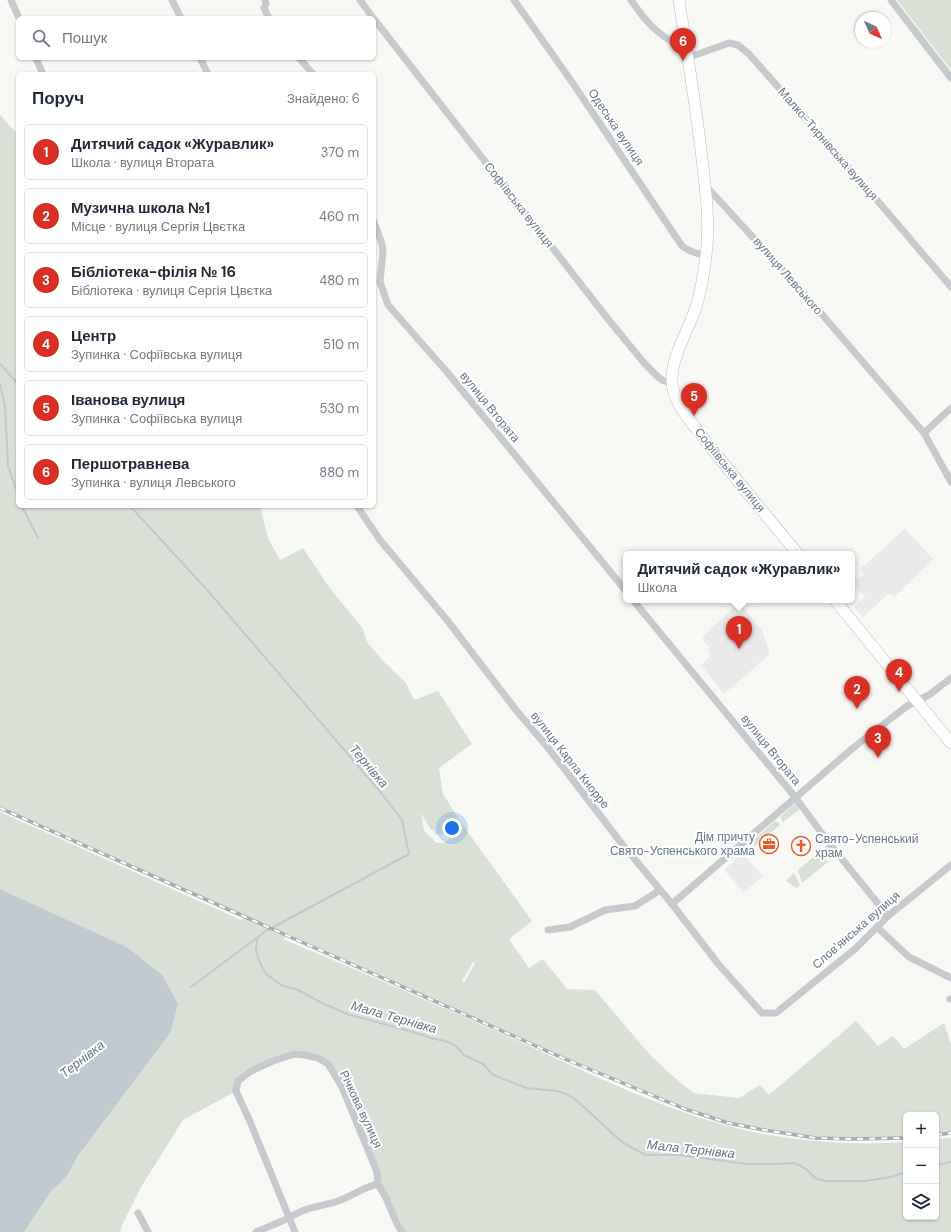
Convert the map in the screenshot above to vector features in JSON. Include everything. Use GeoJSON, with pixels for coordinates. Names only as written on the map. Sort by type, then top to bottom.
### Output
{"type":"FeatureCollection","features":[{"type":"Feature","properties":{"kind":"main road"},"geometry":{"type":"LineString","coordinates":[[679,0],[682,46],[687,58],[698,123],[705,185]]}},
{"type":"Feature","properties":{"kind":"main road","name":"Софіївська вулиця"},"geometry":{"type":"LineString","coordinates":[[705,185],[708,213],[703,279],[699,298],[689,327],[672,368],[674,395],[683,411],[708,444],[796,551]]}},
{"type":"Feature","properties":{"kind":"main road"},"geometry":{"type":"LineString","coordinates":[[837,603],[951,743]]}},
{"type":"Feature","properties":{"kind":"street"},"geometry":{"type":"LineString","coordinates":[[11,0],[18,16]]}},
{"type":"Feature","properties":{"kind":"street"},"geometry":{"type":"LineString","coordinates":[[172,0],[179,16]]}},
{"type":"Feature","properties":{"kind":"street","name":"Софіївська вулиця"},"geometry":{"type":"LineString","coordinates":[[360,0],[372,16]]}},
{"type":"Feature","properties":{"kind":"street","name":"Одеська вулиця"},"geometry":{"type":"LineString","coordinates":[[514,0],[572,82],[682,246],[696,254],[706,255]]}},
{"type":"Feature","properties":{"kind":"street"},"geometry":{"type":"LineString","coordinates":[[631,0],[645,20],[666,39],[682,46]]}},
{"type":"Feature","properties":{"kind":"street"},"geometry":{"type":"LineString","coordinates":[[890,0],[951,78]]}},
{"type":"Feature","properties":{"kind":"street"},"geometry":{"type":"LineString","coordinates":[[265,4],[269,16]]}},
{"type":"Feature","properties":{"kind":"street","name":"Софіївська вулиця"},"geometry":{"type":"LineString","coordinates":[[376,21],[608,319],[645,364],[658,377],[664,381],[672,382]]}},
{"type":"Feature","properties":{"kind":"street","name":"Малко-Тирнівська вулиця"},"geometry":{"type":"LineString","coordinates":[[687,58],[729,43],[738,45],[749,54],[951,287]]}},
{"type":"Feature","properties":{"kind":"street"},"geometry":{"type":"LineString","coordinates":[[37,60],[42,72]]}},
{"type":"Feature","properties":{"kind":"street"},"geometry":{"type":"LineString","coordinates":[[201,60],[207,72]]}},
{"type":"Feature","properties":{"kind":"street"},"geometry":{"type":"LineString","coordinates":[[301,60],[312,72]]}},
{"type":"Feature","properties":{"kind":"street","name":"вулиця Левського"},"geometry":{"type":"LineString","coordinates":[[705,185],[801,290],[924,434],[951,482]]}},
{"type":"Feature","properties":{"kind":"street","name":"вулиця Втората"},"geometry":{"type":"LineString","coordinates":[[376,228],[383,251],[380,282],[388,305],[443,367],[623,587]]}},
{"type":"Feature","properties":{"kind":"street"},"geometry":{"type":"LineString","coordinates":[[924,434],[951,408]]}},
{"type":"Feature","properties":{"kind":"street","name":"вулиця Карла Кнорре"},"geometry":{"type":"LineString","coordinates":[[358,508],[380,540],[448,620],[516,710],[549,749],[622,844],[672,904],[719,965],[762,1012],[776,1013]]}},
{"type":"Feature","properties":{"kind":"street","name":"вулиця Втората"},"geometry":{"type":"LineString","coordinates":[[635,603],[795,797],[888,916]]}},
{"type":"Feature","properties":{"kind":"street"},"geometry":{"type":"LineString","coordinates":[[672,904],[853,748],[907,706],[929,695],[951,678]]}},
{"type":"Feature","properties":{"kind":"street","name":"Словʼянська вулиця"},"geometry":{"type":"LineString","coordinates":[[776,1013],[855,949],[888,916],[951,865]]}},
{"type":"Feature","properties":{"kind":"street"},"geometry":{"type":"LineString","coordinates":[[548,930],[570,927],[605,910],[635,906],[660,890]]}},
{"type":"Feature","properties":{"kind":"street"},"geometry":{"type":"LineString","coordinates":[[877,927],[909,957],[951,978]]}},
{"type":"Feature","properties":{"kind":"street","name":"Річкова вулиця"},"geometry":{"type":"LineString","coordinates":[[289,1218],[236,1091],[238,1081],[251,1071],[273,1061],[294,1054],[318,1058],[328,1064],[342,1087],[377,1172],[378,1184],[402,1232]]}},
{"type":"Feature","properties":{"kind":"street"},"geometry":{"type":"LineString","coordinates":[[256,1232],[300,1212],[341,1201],[359,1192],[364,1187],[378,1184]]}},
{"type":"Feature","properties":{"kind":"street"},"geometry":{"type":"LineString","coordinates":[[138,1213],[148,1232]]}},
{"type":"Feature","properties":{"kind":"street"},"geometry":{"type":"LineString","coordinates":[[289,1218],[295,1232]]}},
{"type":"Feature","properties":{"kind":"shaded area"},"geometry":{"type":"Polygon","coordinates":[[[897,0],[951,0],[951,70],[897,0]]]}},
{"type":"Feature","properties":{"kind":"shaded area"},"geometry":{"type":"Polygon","coordinates":[[[0,115],[16,133],[16,508],[260,508],[268,538],[280,560],[303,548],[329,587],[363,629],[367,642],[383,661],[406,683],[414,700],[438,691],[472,744],[439,768],[443,794],[460,821],[443,834],[437,835],[430,828],[421,813],[424,831],[437,843],[444,843],[455,834],[457,828],[462,824],[532,921],[509,939],[529,968],[543,959],[567,989],[595,990],[650,1055],[694,1093],[739,1098],[760,1085],[769,1095],[856,1021],[878,1046],[893,1036],[904,1049],[944,1023],[951,1044],[951,1132],[939,1134],[939,1112],[903,1112],[903,1137],[853,1138],[816,1136],[765,1130],[728,1122],[663,1100],[565,1059],[289,934],[283,939],[430,1002],[621,1088],[701,1118],[758,1133],[806,1140],[837,1143],[903,1142],[903,1220],[939,1220],[939,1139],[951,1138],[951,1232],[404,1232],[380,1184],[329,1063],[293,1053],[238,1078],[236,1091],[183,1120],[141,1187],[120,1232],[24,1232],[51,1190],[68,1174],[79,1154],[127,947],[0,889],[0,812],[241,920],[246,917],[0,808],[0,115]],[[473,962],[462,981],[464,983],[475,963],[473,962]]]}},
{"type":"Feature","properties":{"kind":"shaded area"},"geometry":{"type":"Polygon","coordinates":[[[906,528],[933,559],[894,597],[890,593],[863,617],[854,607],[865,597],[855,585],[855,581],[864,574],[860,569],[906,528]]]}},
{"type":"Feature","properties":{"kind":"shaded area"},"geometry":{"type":"Polygon","coordinates":[[[739,603],[762,630],[770,654],[724,694],[701,665],[711,655],[707,650],[710,648],[703,641],[703,638],[704,635],[739,603]]]}},
{"type":"Feature","properties":{"kind":"shaded area"},"geometry":{"type":"Polygon","coordinates":[[[794,804],[796,804],[800,809],[783,822],[781,816],[794,804]]]}},
{"type":"Feature","properties":{"kind":"shaded area"},"geometry":{"type":"Polygon","coordinates":[[[775,821],[780,825],[755,846],[752,843],[753,841],[775,821]]]}},
{"type":"Feature","properties":{"kind":"shaded area"},"geometry":{"type":"Polygon","coordinates":[[[826,846],[828,848],[821,855],[828,862],[802,883],[798,870],[826,846]]]}},
{"type":"Feature","properties":{"kind":"shaded area"},"geometry":{"type":"Polygon","coordinates":[[[742,854],[763,876],[744,892],[724,870],[742,854]]]}},
{"type":"Feature","properties":{"kind":"shaded area"},"geometry":{"type":"Polygon","coordinates":[[[794,873],[800,885],[796,888],[786,881],[794,873]]]}},
{"type":"Feature","properties":{"kind":"water"},"geometry":{"type":"Polygon","coordinates":[[[0,889],[127,947],[162,975],[178,1004],[170,1033],[79,1154],[68,1174],[51,1191],[24,1232],[0,1232],[0,889]]]}},
{"type":"Feature","properties":{"kind":"waterway","name":"Тернівка"},"geometry":{"type":"LineString","coordinates":[[0,364],[16,382]]}},
{"type":"Feature","properties":{"kind":"waterway"},"geometry":{"type":"LineString","coordinates":[[0,384],[5,406],[8,466],[16,488]]}},
{"type":"Feature","properties":{"kind":"waterway"},"geometry":{"type":"LineString","coordinates":[[23,508],[38,538]]}},
{"type":"Feature","properties":{"kind":"waterway","name":"Тернівка"},"geometry":{"type":"LineString","coordinates":[[132,508],[209,592],[382,794],[402,820],[409,854],[266,931],[191,987]]}},
{"type":"Feature","properties":{"kind":"waterway","name":"Мала Тернівка"},"geometry":{"type":"LineString","coordinates":[[257,938],[256,952],[261,965],[266,974],[281,985],[298,990],[347,1014],[455,1045],[464,1055],[483,1064],[493,1075],[527,1088],[557,1091],[566,1094],[575,1099],[623,1143],[646,1155],[679,1155],[747,1164],[795,1163],[806,1169],[815,1178],[824,1181],[865,1181],[891,1177],[903,1173]]}},
{"type":"Feature","properties":{"kind":"waterway","name":"Мала Тернівка"},"geometry":{"type":"LineString","coordinates":[[939,1164],[951,1162]]}},
{"type":"Feature","properties":{"kind":"railway"},"geometry":{"type":"LineString","coordinates":[[0,808],[565,1059],[685,1109],[728,1123],[816,1138],[903,1138]]}},
{"type":"Feature","properties":{"kind":"railway"},"geometry":{"type":"LineString","coordinates":[[939,1135],[951,1133]]}},
{"type":"Feature","properties":{"kind":"place","name":"Першотравнева"},"geometry":{"type":"Point","coordinates":[683,61]}},
{"type":"Feature","properties":{"kind":"place","name":"Іванова вулиця"},"geometry":{"type":"Point","coordinates":[694,416]}},
{"type":"Feature","properties":{"kind":"place","name":"Дитячий садок «Журавлик»"},"geometry":{"type":"Point","coordinates":[739,649]}},
{"type":"Feature","properties":{"kind":"place","name":"Центр"},"geometry":{"type":"Point","coordinates":[899,692]}},
{"type":"Feature","properties":{"kind":"place","name":"Музична школа №1"},"geometry":{"type":"Point","coordinates":[857,709]}},
{"type":"Feature","properties":{"kind":"place","name":"Бібліотека-філія № 16"},"geometry":{"type":"Point","coordinates":[878,758]}},
{"type":"Feature","properties":{"kind":"place","name":"Дім причту Свято-Успенського храма"},"geometry":{"type":"Point","coordinates":[769,844]}},
{"type":"Feature","properties":{"kind":"place","name":"Свято-Успенський храм"},"geometry":{"type":"Point","coordinates":[801,846]}}]}
